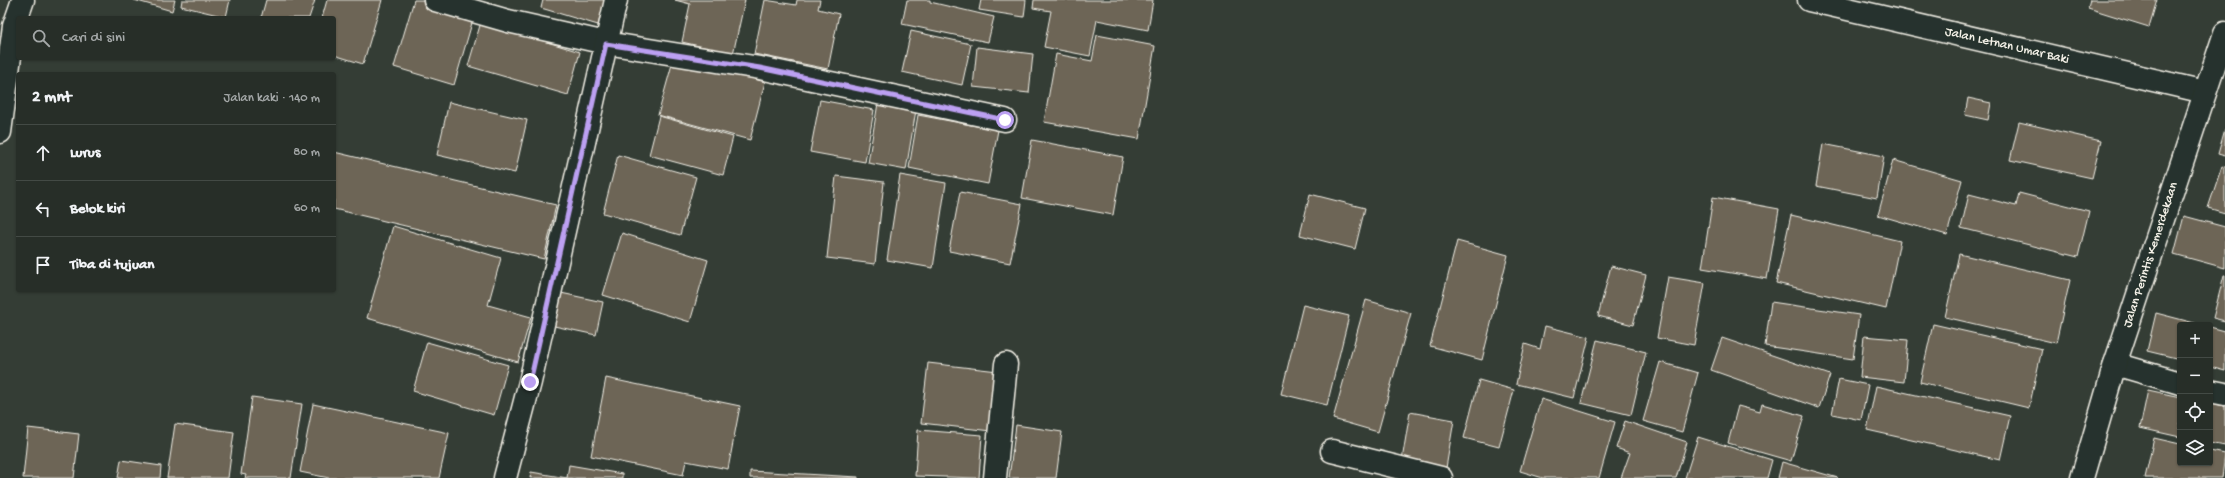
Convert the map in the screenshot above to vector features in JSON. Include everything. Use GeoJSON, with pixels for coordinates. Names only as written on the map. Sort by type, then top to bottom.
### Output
{"type":"FeatureCollection","features":[{"type":"Feature","properties":{"kind":"street"},"geometry":{"type":"LineString","coordinates":[[17,16],[23,0]]}},
{"type":"Feature","properties":{"kind":"street"},"geometry":{"type":"LineString","coordinates":[[435,0],[508,21],[606,44],[760,68],[1005,120]]}},
{"type":"Feature","properties":{"kind":"street"},"geometry":{"type":"LineString","coordinates":[[505,478],[530,382],[616,0]]}},
{"type":"Feature","properties":{"kind":"street","name":"Jalan Letnan Umar Baki"},"geometry":{"type":"LineString","coordinates":[[1809,0],[2206,92]]}},
{"type":"Feature","properties":{"kind":"street"},"geometry":{"type":"LineString","coordinates":[[0,132],[16,20]]}},
{"type":"Feature","properties":{"kind":"street","name":"Jalan Perintis Kemerdekaan"},"geometry":{"type":"LineString","coordinates":[[2083,478],[2115,364],[2225,33]]}},
{"type":"Feature","properties":{"kind":"street"},"geometry":{"type":"LineString","coordinates":[[995,478],[1006,364]]}},
{"type":"Feature","properties":{"kind":"street"},"geometry":{"type":"LineString","coordinates":[[2115,364],[2177,382]]}},
{"type":"Feature","properties":{"kind":"street"},"geometry":{"type":"LineString","coordinates":[[2213,392],[2225,394]]}},
{"type":"Feature","properties":{"kind":"street"},"geometry":{"type":"LineString","coordinates":[[1332,451],[1441,478]]}},
{"type":"Feature","properties":{"kind":"building"},"geometry":{"type":"Polygon","coordinates":[[[134,0],[175,0],[172,11],[134,0]]]}},
{"type":"Feature","properties":{"kind":"building"},"geometry":{"type":"Polygon","coordinates":[[[182,0],[230,0],[226,16],[181,6],[182,0]]]}},
{"type":"Feature","properties":{"kind":"building"},"geometry":{"type":"Polygon","coordinates":[[[266,0],[315,0],[310,16],[262,16],[266,0]]]}},
{"type":"Feature","properties":{"kind":"building"},"geometry":{"type":"Polygon","coordinates":[[[327,0],[382,0],[363,64],[336,56],[336,16],[323,16],[327,0]]]}},
{"type":"Feature","properties":{"kind":"building"},"geometry":{"type":"Polygon","coordinates":[[[414,0],[422,0],[474,16],[454,85],[394,67],[414,0]]]}},
{"type":"Feature","properties":{"kind":"building"},"geometry":{"type":"Polygon","coordinates":[[[543,0],[605,0],[598,25],[541,8],[543,0]]]}},
{"type":"Feature","properties":{"kind":"building"},"geometry":{"type":"Polygon","coordinates":[[[675,0],[745,0],[733,54],[682,42],[690,4],[675,0]]]}},
{"type":"Feature","properties":{"kind":"building"},"geometry":{"type":"Polygon","coordinates":[[[765,0],[796,5],[797,0],[820,0],[818,9],[839,14],[828,69],[754,54],[765,0]]]}},
{"type":"Feature","properties":{"kind":"building"},"geometry":{"type":"Polygon","coordinates":[[[907,0],[930,0],[930,2],[994,17],[988,42],[902,24],[907,0]]]}},
{"type":"Feature","properties":{"kind":"building"},"geometry":{"type":"Polygon","coordinates":[[[981,0],[1026,0],[1024,17],[979,10],[981,0]]]}},
{"type":"Feature","properties":{"kind":"building"},"geometry":{"type":"Polygon","coordinates":[[[1034,0],[1153,0],[1148,30],[1097,20],[1090,56],[1044,47],[1051,11],[1033,8],[1034,0]]]}},
{"type":"Feature","properties":{"kind":"building"},"geometry":{"type":"Polygon","coordinates":[[[2090,0],[2157,0],[2149,27],[2088,8],[2090,0]]]}},
{"type":"Feature","properties":{"kind":"building"},"geometry":{"type":"Polygon","coordinates":[[[481,22],[580,52],[568,95],[468,66],[481,22]]]}},
{"type":"Feature","properties":{"kind":"building"},"geometry":{"type":"Polygon","coordinates":[[[911,31],[971,44],[962,85],[902,72],[911,31]]]}},
{"type":"Feature","properties":{"kind":"building"},"geometry":{"type":"Polygon","coordinates":[[[1097,35],[1155,46],[1139,139],[1044,122],[1056,54],[1092,61],[1097,35]]]}},
{"type":"Feature","properties":{"kind":"building"},"geometry":{"type":"Polygon","coordinates":[[[977,47],[1033,54],[1029,93],[973,87],[977,47]]]}},
{"type":"Feature","properties":{"kind":"building"},"geometry":{"type":"Polygon","coordinates":[[[674,57],[765,82],[750,140],[658,115],[674,57]]]}},
{"type":"Feature","properties":{"kind":"building"},"geometry":{"type":"Polygon","coordinates":[[[1968,98],[1991,103],[1988,120],[1965,115],[1968,98]]]}},
{"type":"Feature","properties":{"kind":"building"},"geometry":{"type":"Polygon","coordinates":[[[820,100],[874,110],[865,162],[810,152],[820,100]]]}},
{"type":"Feature","properties":{"kind":"building"},"geometry":{"type":"Polygon","coordinates":[[[449,102],[527,120],[515,173],[437,155],[449,102]]]}},
{"type":"Feature","properties":{"kind":"building"},"geometry":{"type":"Polygon","coordinates":[[[878,103],[916,110],[906,170],[868,163],[878,103]]]}},
{"type":"Feature","properties":{"kind":"building"},"geometry":{"type":"Polygon","coordinates":[[[918,115],[998,130],[988,184],[909,168],[918,115]]]}},
{"type":"Feature","properties":{"kind":"building"},"geometry":{"type":"Polygon","coordinates":[[[659,116],[733,137],[723,175],[649,155],[659,116]]]}},
{"type":"Feature","properties":{"kind":"building"},"geometry":{"type":"Polygon","coordinates":[[[2019,122],[2101,141],[2092,178],[2010,160],[2019,122]]]}},
{"type":"Feature","properties":{"kind":"building"},"geometry":{"type":"Polygon","coordinates":[[[2225,129],[2225,156],[2218,154],[2225,129]]]}},
{"type":"Feature","properties":{"kind":"building"},"geometry":{"type":"Polygon","coordinates":[[[1032,140],[1123,157],[1113,215],[1022,198],[1032,140]]]}},
{"type":"Feature","properties":{"kind":"building"},"geometry":{"type":"Polygon","coordinates":[[[1823,144],[1884,156],[1877,198],[1816,186],[1823,144]]]}},
{"type":"Feature","properties":{"kind":"building"},"geometry":{"type":"Polygon","coordinates":[[[336,152],[556,205],[544,259],[336,209],[336,152]]]}},
{"type":"Feature","properties":{"kind":"building"},"geometry":{"type":"Polygon","coordinates":[[[618,155],[696,177],[680,235],[603,213],[618,155]]]}},
{"type":"Feature","properties":{"kind":"building"},"geometry":{"type":"Polygon","coordinates":[[[1893,160],[1962,180],[1947,235],[1878,215],[1893,160]]]}},
{"type":"Feature","properties":{"kind":"building"},"geometry":{"type":"Polygon","coordinates":[[[2222,166],[2225,167],[2225,213],[2208,208],[2222,166]]]}},
{"type":"Feature","properties":{"kind":"building"},"geometry":{"type":"Polygon","coordinates":[[[900,175],[946,183],[933,268],[887,260],[900,175]]]}},
{"type":"Feature","properties":{"kind":"building"},"geometry":{"type":"Polygon","coordinates":[[[836,176],[884,182],[875,264],[827,258],[836,176]]]}},
{"type":"Feature","properties":{"kind":"building"},"geometry":{"type":"Polygon","coordinates":[[[960,192],[1022,204],[1010,263],[949,251],[960,192]]]}},
{"type":"Feature","properties":{"kind":"building"},"geometry":{"type":"Polygon","coordinates":[[[2019,193],[2089,211],[2078,257],[1961,228],[1969,194],[2016,206],[2019,193]]]}},
{"type":"Feature","properties":{"kind":"building"},"geometry":{"type":"Polygon","coordinates":[[[1310,194],[1365,208],[1355,249],[1300,235],[1310,194]]]}},
{"type":"Feature","properties":{"kind":"building"},"geometry":{"type":"Polygon","coordinates":[[[1713,197],[1779,209],[1767,279],[1702,268],[1713,197]]]}},
{"type":"Feature","properties":{"kind":"building"},"geometry":{"type":"Polygon","coordinates":[[[1791,215],[1900,241],[1886,309],[1776,283],[1791,215]]]}},
{"type":"Feature","properties":{"kind":"building"},"geometry":{"type":"Polygon","coordinates":[[[2184,216],[2225,227],[2225,268],[2174,254],[2184,216]]]}},
{"type":"Feature","properties":{"kind":"building"},"geometry":{"type":"Polygon","coordinates":[[[393,226],[501,258],[488,305],[531,317],[518,362],[367,318],[393,226]]]}},
{"type":"Feature","properties":{"kind":"building"},"geometry":{"type":"Polygon","coordinates":[[[622,233],[708,260],[690,322],[603,295],[622,233]]]}},
{"type":"Feature","properties":{"kind":"building"},"geometry":{"type":"Polygon","coordinates":[[[1457,241],[1508,255],[1482,360],[1430,346],[1457,241]]]}},
{"type":"Feature","properties":{"kind":"building"},"geometry":{"type":"Polygon","coordinates":[[[1959,254],[2070,280],[2056,343],[1945,317],[1959,254]]]}},
{"type":"Feature","properties":{"kind":"building"},"geometry":{"type":"Polygon","coordinates":[[[1611,266],[1646,275],[1633,325],[1598,316],[1611,266]]]}},
{"type":"Feature","properties":{"kind":"building"},"geometry":{"type":"Polygon","coordinates":[[[2225,275],[2225,321],[2213,318],[2225,275]]]}},
{"type":"Feature","properties":{"kind":"building"},"geometry":{"type":"Polygon","coordinates":[[[1668,277],[1705,283],[1694,345],[1657,338],[1668,277]]]}},
{"type":"Feature","properties":{"kind":"building"},"geometry":{"type":"Polygon","coordinates":[[[561,293],[603,302],[596,335],[554,326],[561,293]]]}},
{"type":"Feature","properties":{"kind":"building"},"geometry":{"type":"Polygon","coordinates":[[[1366,300],[1411,313],[1378,432],[1333,419],[1366,300]]]}},
{"type":"Feature","properties":{"kind":"building"},"geometry":{"type":"Polygon","coordinates":[[[1771,302],[1859,315],[1853,359],[1765,346],[1771,302]]]}},
{"type":"Feature","properties":{"kind":"building"},"geometry":{"type":"Polygon","coordinates":[[[1303,305],[1349,316],[1327,405],[1281,394],[1303,305]]]}},
{"type":"Feature","properties":{"kind":"building"},"geometry":{"type":"Polygon","coordinates":[[[2156,313],[2190,322],[2177,322],[2177,358],[2147,351],[2156,313]]]}},
{"type":"Feature","properties":{"kind":"building"},"geometry":{"type":"Polygon","coordinates":[[[1933,324],[2042,349],[2029,408],[1920,382],[1933,324]]]}},
{"type":"Feature","properties":{"kind":"building"},"geometry":{"type":"Polygon","coordinates":[[[1545,326],[1589,337],[1574,398],[1516,384],[1525,344],[1540,349],[1545,326]]]}},
{"type":"Feature","properties":{"kind":"building"},"geometry":{"type":"Polygon","coordinates":[[[2213,328],[2225,331],[2225,371],[2213,368],[2213,328]]]}},
{"type":"Feature","properties":{"kind":"building"},"geometry":{"type":"Polygon","coordinates":[[[1864,336],[1908,340],[1904,382],[1860,377],[1864,336]]]}},
{"type":"Feature","properties":{"kind":"building"},"geometry":{"type":"Polygon","coordinates":[[[1722,338],[1830,375],[1819,408],[1711,370],[1722,338]]]}},
{"type":"Feature","properties":{"kind":"building"},"geometry":{"type":"Polygon","coordinates":[[[1597,340],[1646,352],[1631,415],[1581,403],[1597,340]]]}},
{"type":"Feature","properties":{"kind":"building"},"geometry":{"type":"Polygon","coordinates":[[[427,342],[508,365],[494,415],[413,391],[427,342]]]}},
{"type":"Feature","properties":{"kind":"building"},"geometry":{"type":"Polygon","coordinates":[[[1660,362],[1698,373],[1682,432],[1643,421],[1660,362]]]}},
{"type":"Feature","properties":{"kind":"building"},"geometry":{"type":"Polygon","coordinates":[[[928,363],[998,371],[991,431],[921,423],[928,363]]]}},
{"type":"Feature","properties":{"kind":"building"},"geometry":{"type":"Polygon","coordinates":[[[606,378],[740,406],[728,469],[686,461],[683,475],[591,456],[606,378]]]}},
{"type":"Feature","properties":{"kind":"building"},"geometry":{"type":"Polygon","coordinates":[[[1839,379],[1868,385],[1861,420],[1832,414],[1839,379]]]}},
{"type":"Feature","properties":{"kind":"building"},"geometry":{"type":"Polygon","coordinates":[[[1479,380],[1514,390],[1499,447],[1464,438],[1479,380]]]}},
{"type":"Feature","properties":{"kind":"building"},"geometry":{"type":"Polygon","coordinates":[[[1876,386],[2010,416],[2000,460],[1867,430],[1876,386]]]}},
{"type":"Feature","properties":{"kind":"building"},"geometry":{"type":"Polygon","coordinates":[[[2148,390],[2177,396],[2177,436],[2140,428],[2148,390]]]}},
{"type":"Feature","properties":{"kind":"building"},"geometry":{"type":"Polygon","coordinates":[[[252,397],[302,404],[291,478],[245,478],[246,475],[241,474],[252,397]]]}},
{"type":"Feature","properties":{"kind":"building"},"geometry":{"type":"Polygon","coordinates":[[[1541,399],[1615,422],[1599,478],[1543,478],[1520,471],[1541,399]]]}},
{"type":"Feature","properties":{"kind":"building"},"geometry":{"type":"Polygon","coordinates":[[[313,404],[449,433],[439,478],[329,478],[300,472],[313,404]]]}},
{"type":"Feature","properties":{"kind":"building"},"geometry":{"type":"Polygon","coordinates":[[[1762,404],[1804,416],[1791,461],[1728,443],[1738,406],[1760,412],[1762,404]]]}},
{"type":"Feature","properties":{"kind":"building"},"geometry":{"type":"Polygon","coordinates":[[[2213,404],[2225,406],[2225,446],[2213,444],[2213,404]]]}},
{"type":"Feature","properties":{"kind":"building"},"geometry":{"type":"Polygon","coordinates":[[[1410,412],[1454,420],[1446,468],[1402,460],[1410,412]]]}},
{"type":"Feature","properties":{"kind":"building"},"geometry":{"type":"Polygon","coordinates":[[[1625,421],[1687,442],[1676,478],[1621,478],[1630,453],[1616,448],[1625,421]]]}},
{"type":"Feature","properties":{"kind":"building"},"geometry":{"type":"Polygon","coordinates":[[[175,424],[234,432],[228,478],[167,478],[175,424]]]}},
{"type":"Feature","properties":{"kind":"building"},"geometry":{"type":"Polygon","coordinates":[[[1016,425],[1062,432],[1056,478],[1009,478],[1016,425]]]}},
{"type":"Feature","properties":{"kind":"building"},"geometry":{"type":"Polygon","coordinates":[[[28,428],[79,434],[74,478],[23,478],[28,428]]]}},
{"type":"Feature","properties":{"kind":"building"},"geometry":{"type":"Polygon","coordinates":[[[918,430],[982,435],[979,478],[915,476],[918,430]]]}},
{"type":"Feature","properties":{"kind":"building"},"geometry":{"type":"Polygon","coordinates":[[[1698,437],[1772,460],[1767,478],[1685,478],[1698,437]]]}},
{"type":"Feature","properties":{"kind":"building"},"geometry":{"type":"Polygon","coordinates":[[[2154,438],[2177,443],[2177,466],[2213,466],[2213,452],[2225,454],[2222,478],[2145,478],[2154,438]]]}},
{"type":"Feature","properties":{"kind":"building"},"geometry":{"type":"Polygon","coordinates":[[[121,460],[161,466],[160,478],[118,478],[121,460]]]}},
{"type":"Feature","properties":{"kind":"building"},"geometry":{"type":"Polygon","coordinates":[[[1782,462],[1838,478],[1778,478],[1782,462]]]}},
{"type":"Feature","properties":{"kind":"building"},"geometry":{"type":"Polygon","coordinates":[[[569,465],[622,474],[622,478],[567,478],[569,465]]]}},
{"type":"Feature","properties":{"kind":"building"},"geometry":{"type":"Polygon","coordinates":[[[750,471],[858,477],[858,478],[750,478],[750,471]]]}},
{"type":"Feature","properties":{"kind":"building"},"geometry":{"type":"Polygon","coordinates":[[[531,472],[567,478],[530,478],[531,472]]]}},
{"type":"Feature","properties":{"kind":"route"},"geometry":{"type":"LineString","coordinates":[[530,382],[606,44],[760,68],[1005,120]]}}]}
